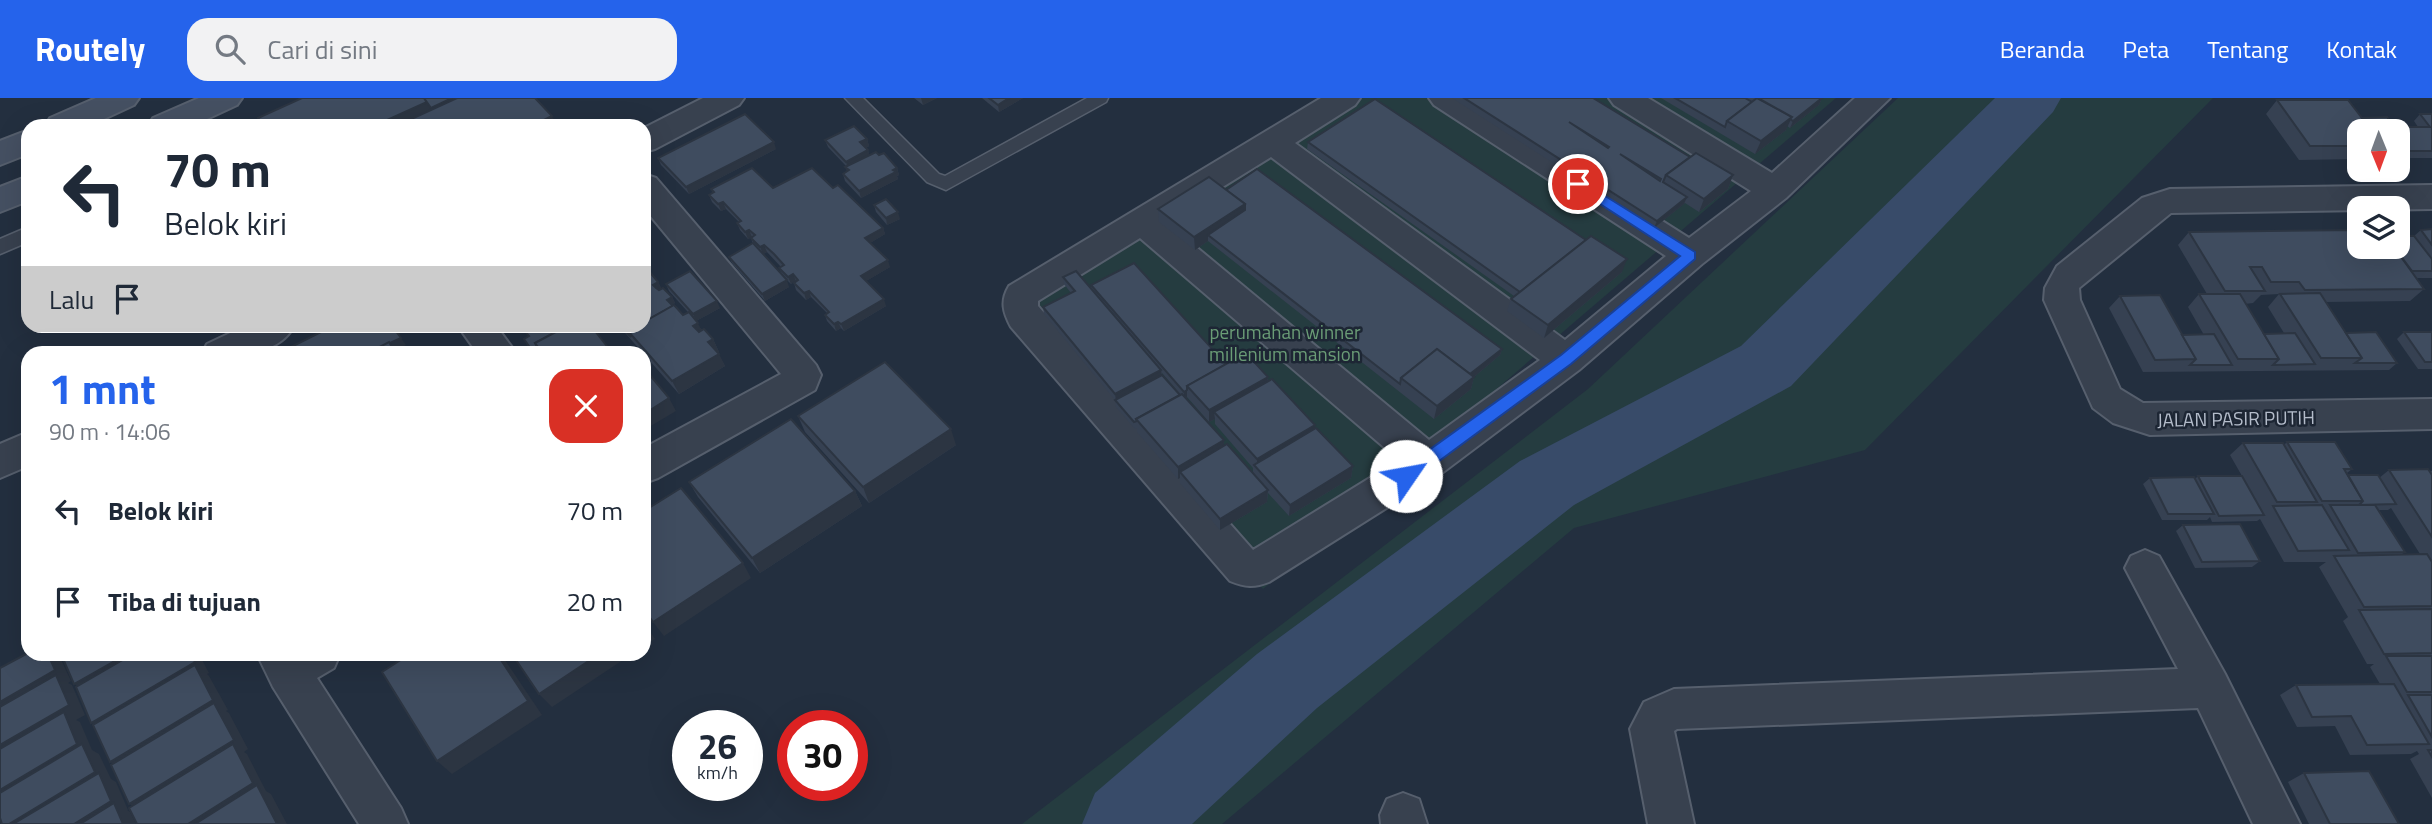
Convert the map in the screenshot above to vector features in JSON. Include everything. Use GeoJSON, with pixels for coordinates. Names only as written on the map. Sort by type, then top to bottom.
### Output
{"type":"FeatureCollection","features":[{"type":"Feature","properties":{"kind":"main road"},"geometry":{"type":"LineString","coordinates":[[76,119],[123,98]]}},
{"type":"Feature","properties":{"kind":"main road"},"geometry":{"type":"LineString","coordinates":[[180,119],[226,98]]}},
{"type":"Feature","properties":{"kind":"main road"},"geometry":{"type":"LineString","coordinates":[[0,154],[21,144]]}},
{"type":"Feature","properties":{"kind":"main road"},"geometry":{"type":"LineString","coordinates":[[0,200],[21,191]]}},
{"type":"Feature","properties":{"kind":"street"},"geometry":{"type":"LineString","coordinates":[[651,137],[728,98]]}},
{"type":"Feature","properties":{"kind":"street"},"geometry":{"type":"LineString","coordinates":[[1344,98],[1021,295],[1021,311],[1060,359],[1244,569],[1255,570],[1427,462],[1566,359],[1690,255],[1774,190],[1874,98]]}},
{"type":"Feature","properties":{"kind":"street"},"geometry":{"type":"LineString","coordinates":[[1445,98],[1690,255]]}},
{"type":"Feature","properties":{"kind":"street"},"geometry":{"type":"LineString","coordinates":[[1625,98],[1774,190]]}},
{"type":"Feature","properties":{"kind":"street"},"geometry":{"type":"LineString","coordinates":[[1272,142],[1566,359]]}},
{"type":"Feature","properties":{"kind":"street"},"geometry":{"type":"LineString","coordinates":[[651,194],[803,375],[802,380],[651,463]]}},
{"type":"Feature","properties":{"kind":"street","name":"JALAN PASIR PUTIH"},"geometry":{"type":"LineString","coordinates":[[2432,197],[2170,201],[2154,206],[2069,275],[2062,288],[2062,300],[2106,398],[2118,410],[2132,415],[2150,419],[2432,414]]}},
{"type":"Feature","properties":{"kind":"street"},"geometry":{"type":"LineString","coordinates":[[1143,222],[1427,462]]}},
{"type":"Feature","properties":{"kind":"street"},"geometry":{"type":"LineString","coordinates":[[236,346],[262,333]]}},
{"type":"Feature","properties":{"kind":"street"},"geometry":{"type":"LineString","coordinates":[[0,462],[21,452]]}},
{"type":"Feature","properties":{"kind":"street"},"geometry":{"type":"LineString","coordinates":[[2145,568],[2210,688],[2277,824]]}},
{"type":"Feature","properties":{"kind":"street"},"geometry":{"type":"LineString","coordinates":[[295,661],[385,824]]}},
{"type":"Feature","properties":{"kind":"street"},"geometry":{"type":"LineString","coordinates":[[1671,824],[1652,729],[1659,716],[1674,709],[2210,688]]}},
{"type":"Feature","properties":{"kind":"lane"},"geometry":{"type":"LineString","coordinates":[[853,98],[933,178],[946,184],[1100,98]]}},
{"type":"Feature","properties":{"kind":"lane"},"geometry":{"type":"LineString","coordinates":[[0,247],[21,237]]}},
{"type":"Feature","properties":{"kind":"green space","name":"perumahan winner millenium mansion"},"geometry":{"type":"Polygon","coordinates":[[[1347,98],[1836,98],[1263,589],[1027,302],[1347,98]]]}},
{"type":"Feature","properties":{"kind":"green space"},"geometry":{"type":"Polygon","coordinates":[[[1898,98],[2213,98],[1865,450],[1574,528],[1222,824],[1022,824],[1588,389],[1898,98]]]}},
{"type":"Feature","properties":{"kind":"building"},"geometry":{"type":"Polygon","coordinates":[[[302,98],[424,98],[427,102],[389,119],[258,118],[302,98]]]}},
{"type":"Feature","properties":{"kind":"building"},"geometry":{"type":"Polygon","coordinates":[[[424,98],[452,98],[431,108],[424,98]]]}},
{"type":"Feature","properties":{"kind":"building"},"geometry":{"type":"Polygon","coordinates":[[[457,98],[535,98],[552,116],[546,119],[411,119],[457,98]]]}},
{"type":"Feature","properties":{"kind":"building"},"geometry":{"type":"Polygon","coordinates":[[[989,98],[1009,98],[998,105],[989,98]]]}},
{"type":"Feature","properties":{"kind":"building"},"geometry":{"type":"Polygon","coordinates":[[[1464,98],[1593,98],[1690,157],[1666,175],[1663,182],[1687,197],[1657,221],[1464,98]],[[1569,122],[1608,148],[1609,147],[1569,122]],[[1620,154],[1660,181],[1661,179],[1620,154]]]}},
{"type":"Feature","properties":{"kind":"building"},"geometry":{"type":"Polygon","coordinates":[[[1675,98],[1745,98],[1752,102],[1727,121],[1725,127],[1675,98]]]}},
{"type":"Feature","properties":{"kind":"building"},"geometry":{"type":"Polygon","coordinates":[[[1757,98],[1792,117],[1761,141],[1727,121],[1757,98]]]}},
{"type":"Feature","properties":{"kind":"building"},"geometry":{"type":"Polygon","coordinates":[[[1758,98],[1822,98],[1793,121],[1790,119],[1792,117],[1758,98]]]}},
{"type":"Feature","properties":{"kind":"building"},"geometry":{"type":"Polygon","coordinates":[[[1375,99],[1586,240],[1520,292],[1308,142],[1375,99]]]}},
{"type":"Feature","properties":{"kind":"building"},"geometry":{"type":"Polygon","coordinates":[[[2277,100],[2348,100],[2363,119],[2347,119],[2347,146],[2310,146],[2277,100]]]}},
{"type":"Feature","properties":{"kind":"building"},"geometry":{"type":"Polygon","coordinates":[[[745,114],[774,142],[686,187],[658,158],[745,114]]]}},
{"type":"Feature","properties":{"kind":"building"},"geometry":{"type":"Polygon","coordinates":[[[2420,114],[2432,114],[2432,151],[2410,151],[2410,127],[2430,127],[2420,114]]]}},
{"type":"Feature","properties":{"kind":"building"},"geometry":{"type":"Polygon","coordinates":[[[2387,117],[2388,119],[2362,118],[2387,117]]]}},
{"type":"Feature","properties":{"kind":"building"},"geometry":{"type":"Polygon","coordinates":[[[854,126],[867,139],[860,142],[868,150],[846,162],[825,140],[854,126]]]}},
{"type":"Feature","properties":{"kind":"building"},"geometry":{"type":"Polygon","coordinates":[[[876,152],[879,155],[884,153],[897,168],[893,170],[896,172],[859,191],[843,174],[849,170],[845,167],[876,152]]]}},
{"type":"Feature","properties":{"kind":"building"},"geometry":{"type":"Polygon","coordinates":[[[1696,153],[1733,175],[1704,199],[1666,175],[1696,153]]]}},
{"type":"Feature","properties":{"kind":"building"},"geometry":{"type":"Polygon","coordinates":[[[752,168],[773,188],[812,168],[833,188],[838,185],[883,228],[865,238],[888,260],[861,276],[884,299],[841,324],[834,324],[825,315],[829,312],[809,291],[804,293],[794,283],[798,280],[793,274],[788,277],[779,268],[784,265],[774,254],[764,245],[760,247],[751,238],[755,235],[749,230],[745,232],[737,223],[741,221],[723,202],[718,204],[709,195],[714,192],[711,189],[752,168]]]}},
{"type":"Feature","properties":{"kind":"building"},"geometry":{"type":"Polygon","coordinates":[[[1257,169],[1502,349],[1470,374],[1437,349],[1401,378],[1400,384],[1208,235],[1245,210],[1245,204],[1226,190],[1257,169]]]}},
{"type":"Feature","properties":{"kind":"building"},"geometry":{"type":"Polygon","coordinates":[[[1209,177],[1245,204],[1194,237],[1158,209],[1209,177]]]}},
{"type":"Feature","properties":{"kind":"building"},"geometry":{"type":"Polygon","coordinates":[[[886,199],[898,212],[886,218],[874,205],[886,199]]]}},
{"type":"Feature","properties":{"kind":"building"},"geometry":{"type":"Polygon","coordinates":[[[2432,229],[2432,245],[2421,230],[2432,229]]]}},
{"type":"Feature","properties":{"kind":"building"},"geometry":{"type":"Polygon","coordinates":[[[2347,230],[2347,259],[2403,259],[2424,289],[2305,290],[2299,282],[2271,282],[2262,267],[2250,267],[2265,291],[2225,291],[2189,232],[2347,230]]]}},
{"type":"Feature","properties":{"kind":"building"},"geometry":{"type":"Polygon","coordinates":[[[1591,236],[1627,259],[1548,325],[1511,299],[1591,236]]]}},
{"type":"Feature","properties":{"kind":"building"},"geometry":{"type":"Polygon","coordinates":[[[2410,236],[2414,236],[2432,259],[2432,271],[2412,271],[2403,259],[2410,259],[2410,236]]]}},
{"type":"Feature","properties":{"kind":"building"},"geometry":{"type":"Polygon","coordinates":[[[753,243],[787,280],[762,294],[729,257],[753,243]]]}},
{"type":"Feature","properties":{"kind":"building"},"geometry":{"type":"Polygon","coordinates":[[[1134,263],[1226,364],[1187,386],[1184,392],[1091,285],[1134,263]]]}},
{"type":"Feature","properties":{"kind":"building"},"geometry":{"type":"Polygon","coordinates":[[[690,271],[717,301],[693,314],[666,284],[690,271]]]}},
{"type":"Feature","properties":{"kind":"building"},"geometry":{"type":"Polygon","coordinates":[[[1076,271],[1161,370],[1115,394],[1043,307],[1075,291],[1063,277],[1076,271]]]}},
{"type":"Feature","properties":{"kind":"building"},"geometry":{"type":"Polygon","coordinates":[[[651,273],[658,282],[653,285],[659,290],[663,288],[672,297],[667,300],[673,306],[651,318],[651,273]]]}},
{"type":"Feature","properties":{"kind":"building"},"geometry":{"type":"Polygon","coordinates":[[[2320,293],[2362,358],[2321,358],[2280,294],[2320,293]]]}},
{"type":"Feature","properties":{"kind":"building"},"geometry":{"type":"Polygon","coordinates":[[[2199,294],[2240,294],[2279,359],[2238,359],[2199,294]]]}},
{"type":"Feature","properties":{"kind":"building"},"geometry":{"type":"Polygon","coordinates":[[[2160,295],[2196,359],[2155,360],[2120,296],[2160,295]]]}},
{"type":"Feature","properties":{"kind":"building"},"geometry":{"type":"Polygon","coordinates":[[[674,305],[683,315],[689,312],[698,323],[693,326],[699,332],[704,329],[713,339],[708,342],[719,354],[672,381],[651,357],[651,346],[641,346],[630,333],[651,333],[651,318],[674,305]]]}},
{"type":"Feature","properties":{"kind":"building"},"geometry":{"type":"Polygon","coordinates":[[[2376,332],[2397,363],[2355,363],[2362,358],[2346,333],[2376,332]]]}},
{"type":"Feature","properties":{"kind":"building"},"geometry":{"type":"Polygon","coordinates":[[[2404,332],[2432,332],[2432,362],[2425,362],[2404,332]]]}},
{"type":"Feature","properties":{"kind":"building"},"geometry":{"type":"Polygon","coordinates":[[[319,333],[397,333],[401,338],[384,346],[293,346],[319,333]]]}},
{"type":"Feature","properties":{"kind":"building"},"geometry":{"type":"Polygon","coordinates":[[[527,333],[554,333],[535,343],[537,346],[529,346],[524,339],[529,336],[527,333]]]}},
{"type":"Feature","properties":{"kind":"building"},"geometry":{"type":"Polygon","coordinates":[[[554,333],[596,333],[607,346],[537,346],[535,343],[554,333]]]}},
{"type":"Feature","properties":{"kind":"building"},"geometry":{"type":"Polygon","coordinates":[[[2295,333],[2315,364],[2273,365],[2279,359],[2264,334],[2295,333]]]}},
{"type":"Feature","properties":{"kind":"building"},"geometry":{"type":"Polygon","coordinates":[[[2214,334],[2232,365],[2190,365],[2196,359],[2182,335],[2214,334]]]}},
{"type":"Feature","properties":{"kind":"building"},"geometry":{"type":"Polygon","coordinates":[[[1437,349],[1474,377],[1437,406],[1401,378],[1437,349]]]}},
{"type":"Feature","properties":{"kind":"building"},"geometry":{"type":"Polygon","coordinates":[[[1246,353],[1268,377],[1209,410],[1187,386],[1246,353]]]}},
{"type":"Feature","properties":{"kind":"building"},"geometry":{"type":"Polygon","coordinates":[[[885,362],[951,429],[863,487],[798,416],[885,362]]]}},
{"type":"Feature","properties":{"kind":"building"},"geometry":{"type":"Polygon","coordinates":[[[1162,375],[1180,395],[1134,422],[1115,400],[1162,375]]]}},
{"type":"Feature","properties":{"kind":"building"},"geometry":{"type":"Polygon","coordinates":[[[651,376],[669,398],[651,410],[651,376]]]}},
{"type":"Feature","properties":{"kind":"building"},"geometry":{"type":"Polygon","coordinates":[[[1272,379],[1315,425],[1257,459],[1214,412],[1272,379]]]}},
{"type":"Feature","properties":{"kind":"building"},"geometry":{"type":"Polygon","coordinates":[[[1182,394],[1224,440],[1178,467],[1136,419],[1182,394]]]}},
{"type":"Feature","properties":{"kind":"building"},"geometry":{"type":"Polygon","coordinates":[[[791,419],[855,491],[752,558],[689,482],[791,419]]]}},
{"type":"Feature","properties":{"kind":"building"},"geometry":{"type":"Polygon","coordinates":[[[1316,428],[1353,466],[1290,505],[1254,465],[1316,428]]]}},
{"type":"Feature","properties":{"kind":"building"},"geometry":{"type":"Polygon","coordinates":[[[2287,442],[2335,442],[2352,469],[2344,469],[2363,501],[2322,501],[2287,442]]]}},
{"type":"Feature","properties":{"kind":"building"},"geometry":{"type":"Polygon","coordinates":[[[2243,443],[2283,443],[2317,502],[2277,502],[2243,443]]]}},
{"type":"Feature","properties":{"kind":"building"},"geometry":{"type":"Polygon","coordinates":[[[1227,444],[1268,490],[1220,519],[1180,472],[1227,444]]]}},
{"type":"Feature","properties":{"kind":"building"},"geometry":{"type":"Polygon","coordinates":[[[2428,469],[2432,475],[2432,537],[2389,470],[2428,469]]]}},
{"type":"Feature","properties":{"kind":"building"},"geometry":{"type":"Polygon","coordinates":[[[2348,475],[2378,475],[2396,504],[2359,505],[2363,501],[2348,475]]]}},
{"type":"Feature","properties":{"kind":"building"},"geometry":{"type":"Polygon","coordinates":[[[2198,476],[2242,476],[2264,515],[2219,516],[2198,476]]]}},
{"type":"Feature","properties":{"kind":"building"},"geometry":{"type":"Polygon","coordinates":[[[2194,477],[2214,514],[2168,514],[2150,478],[2194,477]]]}},
{"type":"Feature","properties":{"kind":"building"},"geometry":{"type":"Polygon","coordinates":[[[681,488],[743,563],[653,622],[651,619],[651,507],[681,488]]]}},
{"type":"Feature","properties":{"kind":"building"},"geometry":{"type":"Polygon","coordinates":[[[2322,505],[2349,550],[2298,551],[2273,506],[2322,505]]]}},
{"type":"Feature","properties":{"kind":"building"},"geometry":{"type":"Polygon","coordinates":[[[2330,505],[2375,505],[2405,552],[2358,553],[2330,505]]]}},
{"type":"Feature","properties":{"kind":"building"},"geometry":{"type":"Polygon","coordinates":[[[2240,524],[2260,561],[2202,562],[2183,525],[2240,524]]]}},
{"type":"Feature","properties":{"kind":"building"},"geometry":{"type":"Polygon","coordinates":[[[2427,554],[2432,562],[2432,606],[2364,607],[2334,556],[2427,554]]]}},
{"type":"Feature","properties":{"kind":"building"},"geometry":{"type":"Polygon","coordinates":[[[2432,609],[2432,653],[2384,654],[2359,610],[2432,609]]]}},
{"type":"Feature","properties":{"kind":"building"},"geometry":{"type":"Polygon","coordinates":[[[2386,656],[2432,656],[2432,692],[2407,692],[2386,656]]]}},
{"type":"Feature","properties":{"kind":"building"},"geometry":{"type":"Polygon","coordinates":[[[21,657],[21,661],[51,661],[55,670],[0,702],[0,668],[21,657]]]}},
{"type":"Feature","properties":{"kind":"building"},"geometry":{"type":"Polygon","coordinates":[[[64,661],[115,661],[74,684],[64,661]]]}},
{"type":"Feature","properties":{"kind":"building"},"geometry":{"type":"Polygon","coordinates":[[[121,661],[195,662],[91,723],[76,687],[121,661]]]}},
{"type":"Feature","properties":{"kind":"building"},"geometry":{"type":"Polygon","coordinates":[[[399,661],[502,661],[528,701],[437,761],[382,672],[399,661]]]}},
{"type":"Feature","properties":{"kind":"building"},"geometry":{"type":"Polygon","coordinates":[[[517,661],[588,661],[539,694],[517,661]]]}},
{"type":"Feature","properties":{"kind":"building"},"geometry":{"type":"Polygon","coordinates":[[[195,665],[213,700],[110,762],[93,725],[195,665]]]}},
{"type":"Feature","properties":{"kind":"building"},"geometry":{"type":"Polygon","coordinates":[[[56,675],[69,705],[0,745],[0,707],[56,675]]]}},
{"type":"Feature","properties":{"kind":"building"},"geometry":{"type":"Polygon","coordinates":[[[2394,684],[2429,744],[2367,745],[2351,716],[2312,717],[2296,685],[2394,684]]]}},
{"type":"Feature","properties":{"kind":"building"},"geometry":{"type":"Polygon","coordinates":[[[2408,695],[2432,695],[2432,737],[2408,695]]]}},
{"type":"Feature","properties":{"kind":"building"},"geometry":{"type":"Polygon","coordinates":[[[214,703],[234,740],[129,804],[111,765],[214,703]]]}},
{"type":"Feature","properties":{"kind":"building"},"geometry":{"type":"Polygon","coordinates":[[[64,712],[77,744],[0,790],[0,749],[64,712]]]}},
{"type":"Feature","properties":{"kind":"building"},"geometry":{"type":"Polygon","coordinates":[[[82,744],[95,772],[9,824],[2,824],[0,793],[82,744]]]}},
{"type":"Feature","properties":{"kind":"building"},"geometry":{"type":"Polygon","coordinates":[[[233,744],[253,783],[188,824],[137,824],[129,808],[233,744]]]}},
{"type":"Feature","properties":{"kind":"building"},"geometry":{"type":"Polygon","coordinates":[[[2369,771],[2399,824],[2330,824],[2304,773],[2369,771]]]}},
{"type":"Feature","properties":{"kind":"building"},"geometry":{"type":"Polygon","coordinates":[[[99,773],[111,801],[74,824],[13,824],[99,773]]]}},
{"type":"Feature","properties":{"kind":"building"},"geometry":{"type":"Polygon","coordinates":[[[257,785],[277,824],[195,824],[257,785]]]}},
{"type":"Feature","properties":{"kind":"building"},"geometry":{"type":"Polygon","coordinates":[[[114,803],[123,824],[80,824],[114,803]]]}},
{"type":"Feature","properties":{"kind":"waterway"},"geometry":{"type":"LineString","coordinates":[[1127,824],[1287,681],[1547,483],[1766,366],[2031,98]]}},
{"type":"Feature","properties":{"kind":"route"},"geometry":{"type":"LineString","coordinates":[[1406,476],[1566,359],[1690,255],[1578,184]]}}]}
